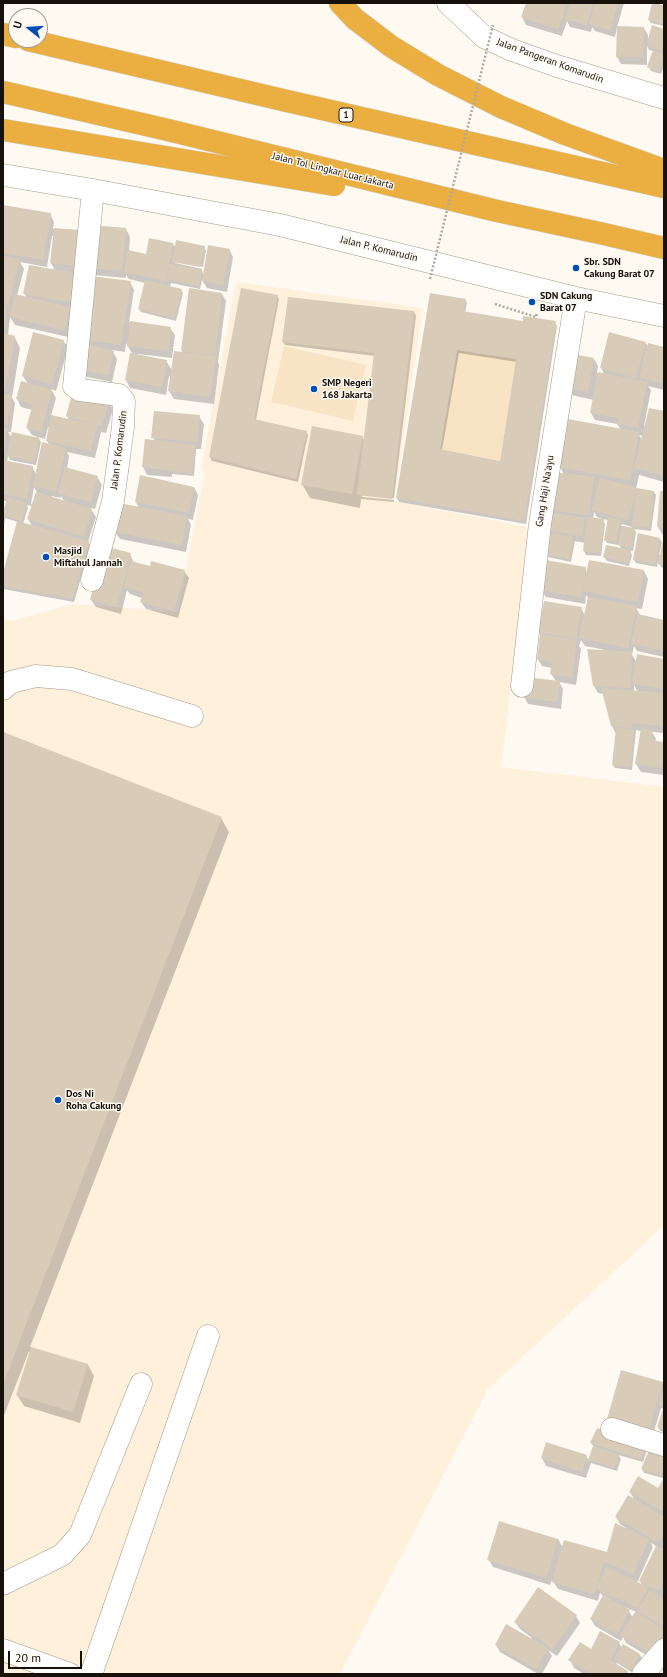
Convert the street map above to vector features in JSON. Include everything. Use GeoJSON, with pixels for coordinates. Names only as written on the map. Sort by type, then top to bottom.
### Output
{"type":"FeatureCollection","features":[{"type":"Feature","properties":{"kind":"highway"},"geometry":{"type":"LineString","coordinates":[[340,3],[355,19],[392,47],[438,75],[508,110],[565,134],[664,170]]}},
{"type":"Feature","properties":{"kind":"highway","name":"1"},"geometry":{"type":"LineString","coordinates":[[48,45],[302,105],[664,187]]}},
{"type":"Feature","properties":{"kind":"highway","name":"Jalan Tol Lingkar Luar Jakarta"},"geometry":{"type":"LineString","coordinates":[[3,92],[176,132],[497,211],[664,248]]}},
{"type":"Feature","properties":{"kind":"highway"},"geometry":{"type":"LineString","coordinates":[[3,130],[497,211]]}},
{"type":"Feature","properties":{"kind":"street","name":"Jalan Pangeran Komarudin"},"geometry":{"type":"LineString","coordinates":[[448,3],[484,37],[512,50],[565,69],[664,98]]}},
{"type":"Feature","properties":{"kind":"street","name":"Jalan P. Komarudin"},"geometry":{"type":"LineString","coordinates":[[3,175],[93,190],[280,225],[576,298],[664,316]]}},
{"type":"Feature","properties":{"kind":"street","name":"Jalan P. Komarudin"},"geometry":{"type":"LineString","coordinates":[[92,580],[113,501],[123,427],[124,401],[119,395],[80,390],[74,386],[93,190]]}},
{"type":"Feature","properties":{"kind":"street","name":"Gang Haji Na'ayu"},"geometry":{"type":"LineString","coordinates":[[522,686],[540,524],[576,298]]}},
{"type":"Feature","properties":{"kind":"street"},"geometry":{"type":"LineString","coordinates":[[3,689],[11,682],[36,676],[72,679],[192,716]]}},
{"type":"Feature","properties":{"kind":"street"},"geometry":{"type":"LineString","coordinates":[[90,1674],[92,1672],[208,1336]]}},
{"type":"Feature","properties":{"kind":"street"},"geometry":{"type":"LineString","coordinates":[[3,1584],[62,1555],[80,1535],[141,1384]]}},
{"type":"Feature","properties":{"kind":"street"},"geometry":{"type":"LineString","coordinates":[[612,1429],[664,1446]]}},
{"type":"Feature","properties":{"kind":"street"},"geometry":{"type":"LineString","coordinates":[[3,1650],[70,1674]]}},
{"type":"Feature","properties":{"kind":"street"},"geometry":{"type":"LineString","coordinates":[[643,1674],[664,1650]]}},
{"type":"Feature","properties":{"kind":"path"},"geometry":{"type":"LineString","coordinates":[[430,279],[493,25]]}},
{"type":"Feature","properties":{"kind":"shaded area"},"geometry":{"type":"Polygon","coordinates":[[[236,282],[423,308],[394,501],[531,528],[501,767],[664,787],[664,1225],[488,1389],[340,1674],[3,1674],[3,619],[11,621],[74,604],[178,612],[205,470],[201,469],[236,282]]]}},
{"type":"Feature","properties":{"kind":"shaded area"},"geometry":{"type":"Polygon","coordinates":[[[284,346],[366,365],[353,421],[271,402],[284,346]]]}},
{"type":"Feature","properties":{"kind":"shaded area"},"geometry":{"type":"Polygon","coordinates":[[[457,350],[516,359],[500,461],[440,449],[457,350]]]}},
{"type":"Feature","properties":{"kind":"building"},"geometry":{"type":"Polygon","coordinates":[[[526,3],[567,3],[558,29],[521,17],[526,3]]]}},
{"type":"Feature","properties":{"kind":"building"},"geometry":{"type":"Polygon","coordinates":[[[570,3],[593,3],[587,25],[565,19],[570,3]]]}},
{"type":"Feature","properties":{"kind":"building"},"geometry":{"type":"Polygon","coordinates":[[[595,3],[618,3],[610,30],[589,24],[595,3]]]}},
{"type":"Feature","properties":{"kind":"building"},"geometry":{"type":"Polygon","coordinates":[[[652,3],[664,5],[664,24],[648,20],[652,3]]]}},
{"type":"Feature","properties":{"kind":"building"},"geometry":{"type":"Polygon","coordinates":[[[652,25],[664,29],[664,45],[662,51],[646,46],[652,25]]]}},
{"type":"Feature","properties":{"kind":"building"},"geometry":{"type":"Polygon","coordinates":[[[617,26],[644,27],[643,57],[616,57],[617,26]]]}},
{"type":"Feature","properties":{"kind":"building"},"geometry":{"type":"Polygon","coordinates":[[[653,50],[664,54],[659,72],[647,67],[653,50]]]}},
{"type":"Feature","properties":{"kind":"building"},"geometry":{"type":"Polygon","coordinates":[[[3,205],[51,213],[43,260],[3,253],[3,205]]]}},
{"type":"Feature","properties":{"kind":"building"},"geometry":{"type":"Polygon","coordinates":[[[92,225],[126,228],[122,271],[89,268],[92,225]]]}},
{"type":"Feature","properties":{"kind":"building"},"geometry":{"type":"Polygon","coordinates":[[[54,228],[79,230],[76,266],[50,263],[54,228]]]}},
{"type":"Feature","properties":{"kind":"building"},"geometry":{"type":"Polygon","coordinates":[[[149,238],[173,243],[166,281],[124,272],[128,250],[146,254],[149,238]]]}},
{"type":"Feature","properties":{"kind":"building"},"geometry":{"type":"Polygon","coordinates":[[[176,240],[205,246],[200,267],[172,262],[176,240]]]}},
{"type":"Feature","properties":{"kind":"building"},"geometry":{"type":"Polygon","coordinates":[[[208,245],[230,249],[223,285],[202,281],[208,245]]]}},
{"type":"Feature","properties":{"kind":"building"},"geometry":{"type":"Polygon","coordinates":[[[3,256],[20,260],[8,305],[3,303],[3,256]]]}},
{"type":"Feature","properties":{"kind":"building"},"geometry":{"type":"Polygon","coordinates":[[[170,264],[202,270],[199,286],[167,279],[170,264]]]}},
{"type":"Feature","properties":{"kind":"building"},"geometry":{"type":"Polygon","coordinates":[[[29,265],[75,273],[70,302],[23,294],[29,265]]]}},
{"type":"Feature","properties":{"kind":"building"},"geometry":{"type":"Polygon","coordinates":[[[91,276],[131,281],[121,345],[81,339],[91,276]]]}},
{"type":"Feature","properties":{"kind":"building"},"geometry":{"type":"Polygon","coordinates":[[[145,280],[182,289],[174,318],[138,309],[145,280]]]}},
{"type":"Feature","properties":{"kind":"building"},"geometry":{"type":"Polygon","coordinates":[[[189,288],[222,293],[215,355],[181,351],[189,288]]]}},
{"type":"Feature","properties":{"kind":"building"},"geometry":{"type":"Polygon","coordinates":[[[241,288],[278,295],[254,419],[307,431],[296,479],[209,457],[241,288]]]}},
{"type":"Feature","properties":{"kind":"building"},"geometry":{"type":"Polygon","coordinates":[[[430,293],[466,299],[463,311],[523,321],[523,316],[556,321],[524,521],[396,498],[430,293]],[[457,350],[440,449],[500,461],[516,359],[457,350]]]}},
{"type":"Feature","properties":{"kind":"building"},"geometry":{"type":"Polygon","coordinates":[[[15,294],[70,307],[64,330],[10,317],[15,294]]]}},
{"type":"Feature","properties":{"kind":"building"},"geometry":{"type":"Polygon","coordinates":[[[288,297],[414,311],[392,499],[357,495],[374,353],[282,342],[288,297]]]}},
{"type":"Feature","properties":{"kind":"building"},"geometry":{"type":"Polygon","coordinates":[[[3,305],[7,305],[5,328],[3,328],[3,305]]]}},
{"type":"Feature","properties":{"kind":"building"},"geometry":{"type":"Polygon","coordinates":[[[130,321],[171,327],[168,351],[127,346],[130,321]]]}},
{"type":"Feature","properties":{"kind":"building"},"geometry":{"type":"Polygon","coordinates":[[[33,332],[64,340],[52,384],[22,376],[33,332]]]}},
{"type":"Feature","properties":{"kind":"building"},"geometry":{"type":"Polygon","coordinates":[[[609,332],[646,342],[636,378],[600,368],[609,332]]]}},
{"type":"Feature","properties":{"kind":"building"},"geometry":{"type":"Polygon","coordinates":[[[3,333],[15,336],[5,390],[3,389],[3,333]]]}},
{"type":"Feature","properties":{"kind":"building"},"geometry":{"type":"Polygon","coordinates":[[[648,343],[664,347],[664,384],[639,377],[648,343]]]}},
{"type":"Feature","properties":{"kind":"building"},"geometry":{"type":"Polygon","coordinates":[[[87,344],[114,351],[108,375],[81,370],[87,344]]]}},
{"type":"Feature","properties":{"kind":"building"},"geometry":{"type":"Polygon","coordinates":[[[174,351],[216,356],[210,397],[168,391],[174,351]]]}},
{"type":"Feature","properties":{"kind":"building"},"geometry":{"type":"Polygon","coordinates":[[[130,353],[167,360],[162,387],[125,380],[130,353]]]}},
{"type":"Feature","properties":{"kind":"building"},"geometry":{"type":"Polygon","coordinates":[[[572,354],[594,358],[588,392],[566,388],[572,354]]]}},
{"type":"Feature","properties":{"kind":"building"},"geometry":{"type":"Polygon","coordinates":[[[598,372],[647,382],[638,428],[616,424],[618,418],[590,413],[598,372]]]}},
{"type":"Feature","properties":{"kind":"building"},"geometry":{"type":"Polygon","coordinates":[[[21,381],[52,390],[41,432],[26,428],[33,404],[16,399],[21,381]]]}},
{"type":"Feature","properties":{"kind":"building"},"geometry":{"type":"Polygon","coordinates":[[[73,391],[109,401],[102,426],[97,425],[91,451],[46,441],[51,415],[95,425],[66,416],[73,391]]]}},
{"type":"Feature","properties":{"kind":"building"},"geometry":{"type":"Polygon","coordinates":[[[3,394],[12,395],[7,425],[3,425],[3,394]]]}},
{"type":"Feature","properties":{"kind":"building"},"geometry":{"type":"Polygon","coordinates":[[[649,408],[664,411],[664,476],[634,468],[649,408]]]}},
{"type":"Feature","properties":{"kind":"building"},"geometry":{"type":"Polygon","coordinates":[[[154,411],[200,415],[197,442],[151,438],[154,411]]]}},
{"type":"Feature","properties":{"kind":"building"},"geometry":{"type":"Polygon","coordinates":[[[568,419],[639,432],[630,480],[558,467],[568,419]]]}},
{"type":"Feature","properties":{"kind":"building"},"geometry":{"type":"Polygon","coordinates":[[[312,426],[363,436],[352,494],[301,485],[312,426]]]}},
{"type":"Feature","properties":{"kind":"building"},"geometry":{"type":"Polygon","coordinates":[[[3,427],[7,428],[4,448],[3,448],[3,427]]]}},
{"type":"Feature","properties":{"kind":"building"},"geometry":{"type":"Polygon","coordinates":[[[12,432],[39,438],[34,462],[7,456],[12,432]]]}},
{"type":"Feature","properties":{"kind":"building"},"geometry":{"type":"Polygon","coordinates":[[[145,439],[195,445],[192,473],[142,467],[145,439]]]}},
{"type":"Feature","properties":{"kind":"building"},"geometry":{"type":"Polygon","coordinates":[[[42,442],[66,448],[56,491],[33,486],[42,442]]]}},
{"type":"Feature","properties":{"kind":"building"},"geometry":{"type":"Polygon","coordinates":[[[3,460],[33,466],[27,499],[3,494],[3,460]]]}},
{"type":"Feature","properties":{"kind":"building"},"geometry":{"type":"Polygon","coordinates":[[[65,467],[98,476],[91,502],[58,493],[65,467]]]}},
{"type":"Feature","properties":{"kind":"building"},"geometry":{"type":"Polygon","coordinates":[[[553,472],[594,477],[589,515],[548,510],[553,472]]]}},
{"type":"Feature","properties":{"kind":"building"},"geometry":{"type":"Polygon","coordinates":[[[140,475],[194,487],[189,513],[135,502],[140,475]]]}},
{"type":"Feature","properties":{"kind":"building"},"geometry":{"type":"Polygon","coordinates":[[[600,478],[637,488],[628,520],[592,510],[600,478]]]}},
{"type":"Feature","properties":{"kind":"building"},"geometry":{"type":"Polygon","coordinates":[[[637,488],[654,491],[649,528],[632,526],[637,488]]]}},
{"type":"Feature","properties":{"kind":"building"},"geometry":{"type":"Polygon","coordinates":[[[660,491],[664,491],[664,527],[657,527],[660,491]]]}},
{"type":"Feature","properties":{"kind":"building"},"geometry":{"type":"Polygon","coordinates":[[[36,492],[92,509],[84,537],[27,519],[36,492]]]}},
{"type":"Feature","properties":{"kind":"building"},"geometry":{"type":"Polygon","coordinates":[[[7,497],[27,503],[21,521],[3,515],[7,497]]]}},
{"type":"Feature","properties":{"kind":"building"},"geometry":{"type":"Polygon","coordinates":[[[119,503],[187,516],[182,545],[114,532],[119,503]]]}},
{"type":"Feature","properties":{"kind":"building"},"geometry":{"type":"Polygon","coordinates":[[[548,512],[585,518],[582,536],[545,530],[548,512]]]}},
{"type":"Feature","properties":{"kind":"building"},"geometry":{"type":"Polygon","coordinates":[[[587,517],[604,519],[600,553],[583,551],[587,517]]]}},
{"type":"Feature","properties":{"kind":"building"},"geometry":{"type":"Polygon","coordinates":[[[608,517],[620,519],[616,542],[604,540],[608,517]]]}},
{"type":"Feature","properties":{"kind":"building","name":"Masjid Miftahul Jannah"},"geometry":{"type":"Polygon","coordinates":[[[17,521],[89,541],[72,599],[3,586],[3,573],[17,521]]]}},
{"type":"Feature","properties":{"kind":"building"},"geometry":{"type":"Polygon","coordinates":[[[622,526],[635,528],[631,548],[618,545],[622,526]]]}},
{"type":"Feature","properties":{"kind":"building"},"geometry":{"type":"Polygon","coordinates":[[[543,532],[573,537],[569,559],[540,553],[543,532]]]}},
{"type":"Feature","properties":{"kind":"building"},"geometry":{"type":"Polygon","coordinates":[[[638,533],[660,538],[655,564],[633,560],[638,533]]]}},
{"type":"Feature","properties":{"kind":"building"},"geometry":{"type":"Polygon","coordinates":[[[664,540],[664,565],[658,564],[664,540]]]}},
{"type":"Feature","properties":{"kind":"building"},"geometry":{"type":"Polygon","coordinates":[[[606,545],[631,550],[628,563],[603,557],[606,545]]]}},
{"type":"Feature","properties":{"kind":"building"},"geometry":{"type":"Polygon","coordinates":[[[104,546],[131,553],[117,607],[90,600],[104,546]]]}},
{"type":"Feature","properties":{"kind":"building"},"geometry":{"type":"Polygon","coordinates":[[[545,560],[586,567],[581,597],[540,590],[545,560]]]}},
{"type":"Feature","properties":{"kind":"building"},"geometry":{"type":"Polygon","coordinates":[[[589,560],[644,570],[638,602],[583,591],[589,560]]]}},
{"type":"Feature","properties":{"kind":"building"},"geometry":{"type":"Polygon","coordinates":[[[131,561],[150,566],[151,561],[185,570],[174,611],[140,602],[143,592],[124,587],[131,561]]]}},
{"type":"Feature","properties":{"kind":"building"},"geometry":{"type":"Polygon","coordinates":[[[588,597],[637,606],[628,648],[579,638],[588,597]]]}},
{"type":"Feature","properties":{"kind":"building"},"geometry":{"type":"Polygon","coordinates":[[[544,601],[582,607],[576,639],[538,632],[544,601]]]}},
{"type":"Feature","properties":{"kind":"building"},"geometry":{"type":"Polygon","coordinates":[[[638,614],[664,620],[664,651],[631,644],[638,614]]]}},
{"type":"Feature","properties":{"kind":"building"},"geometry":{"type":"Polygon","coordinates":[[[540,634],[577,640],[572,677],[550,674],[552,662],[537,659],[540,634]]]}},
{"type":"Feature","properties":{"kind":"building"},"geometry":{"type":"Polygon","coordinates":[[[587,649],[632,652],[630,688],[593,686],[587,649]]]}},
{"type":"Feature","properties":{"kind":"building"},"geometry":{"type":"Polygon","coordinates":[[[637,654],[664,659],[664,689],[632,684],[637,654]]]}},
{"type":"Feature","properties":{"kind":"building"},"geometry":{"type":"Polygon","coordinates":[[[525,677],[560,681],[557,702],[523,697],[525,677]]]}},
{"type":"Feature","properties":{"kind":"building"},"geometry":{"type":"Polygon","coordinates":[[[601,688],[664,693],[664,726],[632,723],[631,728],[611,726],[601,688]]]}},
{"type":"Feature","properties":{"kind":"building"},"geometry":{"type":"Polygon","coordinates":[[[616,728],[634,730],[630,767],[612,765],[616,728]]]}},
{"type":"Feature","properties":{"kind":"building"},"geometry":{"type":"Polygon","coordinates":[[[641,728],[652,730],[651,740],[664,742],[664,768],[635,764],[641,728]]]}},
{"type":"Feature","properties":{"kind":"building","name":"Dos Ni Roha Cakung"},"geometry":{"type":"Polygon","coordinates":[[[3,732],[222,817],[3,1384],[3,732]]]}},
{"type":"Feature","properties":{"kind":"building"},"geometry":{"type":"Polygon","coordinates":[[[31,1347],[88,1364],[73,1412],[16,1395],[31,1347]]]}},
{"type":"Feature","properties":{"kind":"building"},"geometry":{"type":"Polygon","coordinates":[[[621,1370],[663,1382],[648,1431],[607,1419],[621,1370]]]}},
{"type":"Feature","properties":{"kind":"building"},"geometry":{"type":"Polygon","coordinates":[[[664,1390],[664,1406],[659,1405],[664,1390]]]}},
{"type":"Feature","properties":{"kind":"building"},"geometry":{"type":"Polygon","coordinates":[[[664,1406],[664,1430],[657,1427],[664,1406]]]}},
{"type":"Feature","properties":{"kind":"building"},"geometry":{"type":"Polygon","coordinates":[[[597,1428],[645,1446],[641,1459],[590,1443],[597,1428]]]}},
{"type":"Feature","properties":{"kind":"building"},"geometry":{"type":"Polygon","coordinates":[[[546,1442],[587,1455],[582,1472],[541,1458],[546,1442]]]}},
{"type":"Feature","properties":{"kind":"building"},"geometry":{"type":"Polygon","coordinates":[[[593,1446],[619,1455],[615,1468],[588,1460],[593,1446]]]}},
{"type":"Feature","properties":{"kind":"building"},"geometry":{"type":"Polygon","coordinates":[[[649,1450],[664,1450],[664,1465],[661,1475],[641,1469],[649,1450]]]}},
{"type":"Feature","properties":{"kind":"building"},"geometry":{"type":"Polygon","coordinates":[[[638,1476],[658,1488],[664,1478],[664,1512],[629,1492],[638,1476]]]}},
{"type":"Feature","properties":{"kind":"building"},"geometry":{"type":"Polygon","coordinates":[[[628,1495],[664,1517],[664,1533],[658,1543],[615,1517],[628,1495]]]}},
{"type":"Feature","properties":{"kind":"building"},"geometry":{"type":"Polygon","coordinates":[[[499,1521],[558,1539],[546,1578],[487,1560],[499,1521]]]}},
{"type":"Feature","properties":{"kind":"building"},"geometry":{"type":"Polygon","coordinates":[[[615,1523],[649,1539],[633,1574],[604,1561],[594,1594],[552,1582],[564,1540],[607,1552],[615,1523]]]}},
{"type":"Feature","properties":{"kind":"building"},"geometry":{"type":"Polygon","coordinates":[[[656,1546],[664,1550],[664,1580],[659,1591],[639,1581],[656,1546]]]}},
{"type":"Feature","properties":{"kind":"building"},"geometry":{"type":"Polygon","coordinates":[[[606,1567],[648,1587],[638,1608],[596,1589],[606,1567]]]}},
{"type":"Feature","properties":{"kind":"building"},"geometry":{"type":"Polygon","coordinates":[[[538,1587],[577,1615],[552,1649],[514,1622],[538,1587]]]}},
{"type":"Feature","properties":{"kind":"building"},"geometry":{"type":"Polygon","coordinates":[[[650,1590],[664,1599],[664,1627],[637,1611],[650,1590]]]}},
{"type":"Feature","properties":{"kind":"building"},"geometry":{"type":"Polygon","coordinates":[[[603,1595],[630,1610],[617,1634],[590,1619],[603,1595]]]}},
{"type":"Feature","properties":{"kind":"building"},"geometry":{"type":"Polygon","coordinates":[[[635,1612],[664,1629],[664,1638],[653,1655],[620,1635],[635,1612]]]}},
{"type":"Feature","properties":{"kind":"building"},"geometry":{"type":"Polygon","coordinates":[[[506,1624],[548,1648],[536,1669],[495,1645],[506,1624]]]}},
{"type":"Feature","properties":{"kind":"building"},"geometry":{"type":"Polygon","coordinates":[[[600,1631],[620,1642],[610,1660],[628,1671],[626,1674],[591,1674],[568,1660],[580,1642],[591,1649],[600,1631]]]}},
{"type":"Feature","properties":{"kind":"building"},"geometry":{"type":"Polygon","coordinates":[[[623,1644],[640,1654],[631,1670],[614,1660],[623,1644]]]}},
{"type":"Feature","properties":{"kind":"place","name":"Sbr. SDN Cakung Barat 07"},"geometry":{"type":"Point","coordinates":[576,268]}},
{"type":"Feature","properties":{"kind":"place","name":"SDN Cakung Barat 07"},"geometry":{"type":"Point","coordinates":[532,302]}},
{"type":"Feature","properties":{"kind":"place","name":"SMP Negeri 168 Jakarta"},"geometry":{"type":"Point","coordinates":[314,389]}},
{"type":"Feature","properties":{"kind":"place","name":"Masjid Miftahul Jannah"},"geometry":{"type":"Point","coordinates":[46,557]}},
{"type":"Feature","properties":{"kind":"place","name":"Dos Ni Roha Cakung"},"geometry":{"type":"Point","coordinates":[58,1100]}}]}
